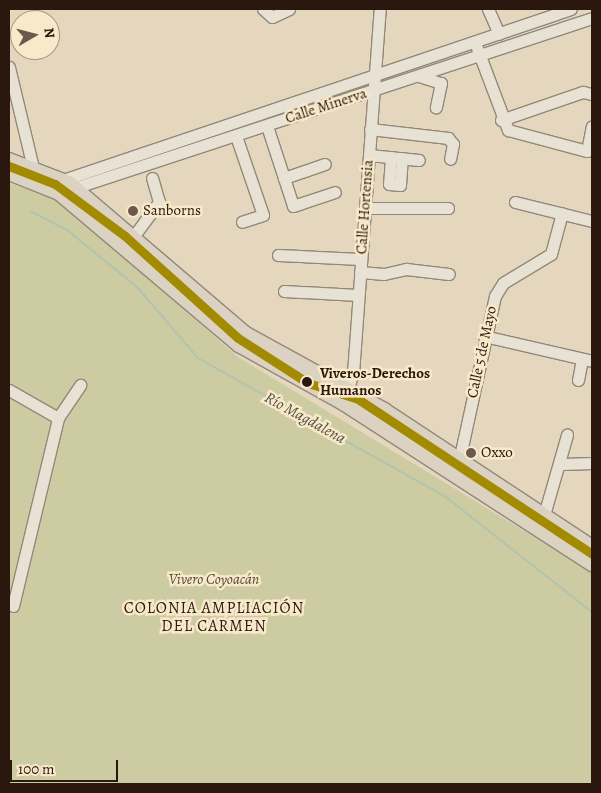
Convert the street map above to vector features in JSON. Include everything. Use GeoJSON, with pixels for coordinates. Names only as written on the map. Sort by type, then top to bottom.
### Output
{"type":"FeatureCollection","features":[{"type":"Feature","properties":{"kind":"main road"},"geometry":{"type":"LineString","coordinates":[[9,160],[33,168],[56,186],[239,345],[345,397],[459,461],[526,512],[539,529],[592,564]]}},
{"type":"Feature","properties":{"kind":"main road"},"geometry":{"type":"LineString","coordinates":[[9,173],[56,186],[76,188],[246,334],[526,512],[544,515],[592,547]]}},
{"type":"Feature","properties":{"kind":"street"},"geometry":{"type":"LineString","coordinates":[[263,9],[272,17],[289,9]]}},
{"type":"Feature","properties":{"kind":"street","name":"Calle Hortensia"},"geometry":{"type":"LineString","coordinates":[[345,397],[358,295],[380,9]]}},
{"type":"Feature","properties":{"kind":"street"},"geometry":{"type":"LineString","coordinates":[[488,9],[499,34]]}},
{"type":"Feature","properties":{"kind":"street","name":"Calle Minerva"},"geometry":{"type":"LineString","coordinates":[[56,186],[119,159],[374,76],[571,9]]}},
{"type":"Feature","properties":{"kind":"street","name":"Calle Minerva"},"geometry":{"type":"LineString","coordinates":[[76,188],[592,18]]}},
{"type":"Feature","properties":{"kind":"street"},"geometry":{"type":"LineString","coordinates":[[474,42],[501,120],[508,130],[584,151],[592,126]]}},
{"type":"Feature","properties":{"kind":"street"},"geometry":{"type":"LineString","coordinates":[[9,67],[33,168]]}},
{"type":"Feature","properties":{"kind":"street"},"geometry":{"type":"LineString","coordinates":[[419,76],[441,83],[436,107]]}},
{"type":"Feature","properties":{"kind":"street"},"geometry":{"type":"LineString","coordinates":[[9,96],[13,83]]}},
{"type":"Feature","properties":{"kind":"street"},"geometry":{"type":"LineString","coordinates":[[501,120],[583,92],[592,94]]}},
{"type":"Feature","properties":{"kind":"street"},"geometry":{"type":"LineString","coordinates":[[267,126],[293,206],[335,192]]}},
{"type":"Feature","properties":{"kind":"street"},"geometry":{"type":"LineString","coordinates":[[370,129],[448,138],[452,144],[450,159]]}},
{"type":"Feature","properties":{"kind":"street"},"geometry":{"type":"LineString","coordinates":[[236,136],[263,215],[242,222]]}},
{"type":"Feature","properties":{"kind":"street"},"geometry":{"type":"LineString","coordinates":[[369,155],[419,160]]}},
{"type":"Feature","properties":{"kind":"street"},"geometry":{"type":"LineString","coordinates":[[119,159],[117,168],[124,173]]}},
{"type":"Feature","properties":{"kind":"street"},"geometry":{"type":"LineString","coordinates":[[284,178],[325,164]]}},
{"type":"Feature","properties":{"kind":"street"},"geometry":{"type":"LineString","coordinates":[[133,237],[159,202],[152,178]]}},
{"type":"Feature","properties":{"kind":"street"},"geometry":{"type":"LineString","coordinates":[[515,202],[592,221]]}},
{"type":"Feature","properties":{"kind":"street"},"geometry":{"type":"LineString","coordinates":[[365,208],[448,208]]}},
{"type":"Feature","properties":{"kind":"street","name":"Calle 5 de Mayo"},"geometry":{"type":"LineString","coordinates":[[459,461],[484,336],[495,296],[503,283],[551,254],[562,213]]}},
{"type":"Feature","properties":{"kind":"street"},"geometry":{"type":"LineString","coordinates":[[278,255],[360,259]]}},
{"type":"Feature","properties":{"kind":"street"},"geometry":{"type":"LineString","coordinates":[[360,272],[384,274],[406,269],[449,274]]}},
{"type":"Feature","properties":{"kind":"street"},"geometry":{"type":"LineString","coordinates":[[284,290],[358,295]]}},
{"type":"Feature","properties":{"kind":"street"},"geometry":{"type":"LineString","coordinates":[[484,336],[587,360],[578,380]]}},
{"type":"Feature","properties":{"kind":"street"},"geometry":{"type":"LineString","coordinates":[[13,606],[58,418],[80,385]]}},
{"type":"Feature","properties":{"kind":"street"},"geometry":{"type":"LineString","coordinates":[[9,390],[58,418]]}},
{"type":"Feature","properties":{"kind":"street"},"geometry":{"type":"LineString","coordinates":[[539,529],[562,464],[567,435]]}},
{"type":"Feature","properties":{"kind":"street"},"geometry":{"type":"LineString","coordinates":[[562,464],[592,463]]}},
{"type":"Feature","properties":{"kind":"green space","name":"Vivero Coyoacán"},"geometry":{"type":"Polygon","coordinates":[[[9,183],[59,200],[238,357],[592,572],[592,784],[9,784],[9,183]]]}},
{"type":"Feature","properties":{"kind":"waterway","name":"Río Magdalena"},"geometry":{"type":"LineString","coordinates":[[30,211],[67,230],[138,288],[198,358],[447,498],[592,612]]}},
{"type":"Feature","properties":{"kind":"transit line"},"geometry":{"type":"LineString","coordinates":[[9,166],[55,184],[125,236],[238,338],[308,383],[358,399],[592,554]]}},
{"type":"Feature","properties":{"kind":"place","name":"Sanborns"},"geometry":{"type":"Point","coordinates":[133,211]}},
{"type":"Feature","properties":{"kind":"place","name":"Viveros-Derechos Humanos"},"geometry":{"type":"Point","coordinates":[307,382]}},
{"type":"Feature","properties":{"kind":"place","name":"Oxxo"},"geometry":{"type":"Point","coordinates":[471,453]}},
{"type":"Feature","properties":{"kind":"district","name":"COLONIA AMPLIACIÓN DEL CARMEN"},"geometry":{"type":"Point","coordinates":[214,617]}}]}
